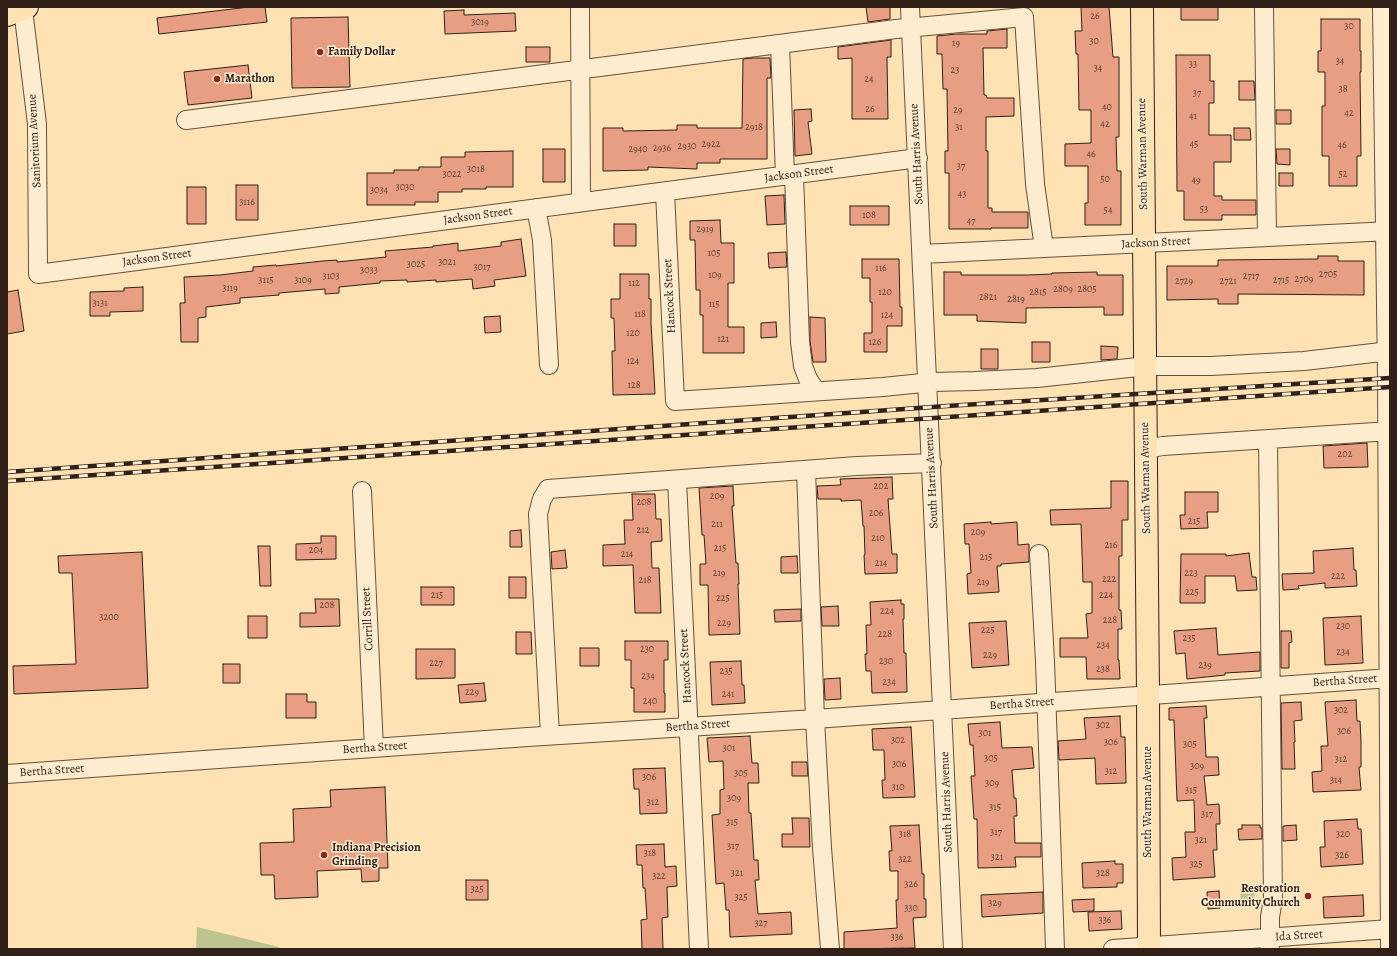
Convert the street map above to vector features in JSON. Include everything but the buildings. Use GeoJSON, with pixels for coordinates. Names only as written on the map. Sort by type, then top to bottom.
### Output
{"type":"FeatureCollection","features":[{"type":"Feature","properties":{"kind":"main road","name":"South Warman Avenue"},"geometry":{"type":"LineString","coordinates":[[1142,7],[1148,695],[1148,948]]}},
{"type":"Feature","properties":{"kind":"street"},"geometry":{"type":"LineString","coordinates":[[580,7],[581,202]]}},
{"type":"Feature","properties":{"kind":"street","name":"South Harris Avenue"},"geometry":{"type":"LineString","coordinates":[[910,7],[953,949]]}},
{"type":"Feature","properties":{"kind":"street"},"geometry":{"type":"LineString","coordinates":[[1264,7],[1267,237]]}},
{"type":"Feature","properties":{"kind":"street"},"geometry":{"type":"LineString","coordinates":[[1382,7],[1388,231],[1390,949]]}},
{"type":"Feature","properties":{"kind":"street","name":"Sanitorium Avenue"},"geometry":{"type":"LineString","coordinates":[[19,10],[37,124],[38,274]]}},
{"type":"Feature","properties":{"kind":"street"},"geometry":{"type":"LineString","coordinates":[[186,120],[1024,12],[1035,184],[1044,248]]}},
{"type":"Feature","properties":{"kind":"street"},"geometry":{"type":"LineString","coordinates":[[780,44],[790,175],[800,342],[803,366],[808,379],[816,391],[883,387],[928,382],[1037,378],[1144,366],[1211,366],[1304,361],[1388,351]]}},
{"type":"Feature","properties":{"kind":"street","name":"Jackson Street"},"geometry":{"type":"LineString","coordinates":[[38,274],[918,158]]}},
{"type":"Feature","properties":{"kind":"street","name":"Hancock Street"},"geometry":{"type":"LineString","coordinates":[[665,192],[675,401],[816,391]]}},
{"type":"Feature","properties":{"kind":"street"},"geometry":{"type":"LineString","coordinates":[[536,208],[542,240],[549,364]]}},
{"type":"Feature","properties":{"kind":"street","name":"Jackson Street"},"geometry":{"type":"LineString","coordinates":[[922,254],[1388,231]]}},
{"type":"Feature","properties":{"kind":"street"},"geometry":{"type":"LineString","coordinates":[[1145,449],[1163,446],[1388,431]]}},
{"type":"Feature","properties":{"kind":"street"},"geometry":{"type":"LineString","coordinates":[[1268,439],[1273,899],[1270,917],[1269,943]]}},
{"type":"Feature","properties":{"kind":"street"},"geometry":{"type":"LineString","coordinates":[[550,735],[538,514],[542,499],[548,489],[857,466],[932,463]]}},
{"type":"Feature","properties":{"kind":"street"},"geometry":{"type":"LineString","coordinates":[[806,470],[815,719],[822,848],[830,949]]}},
{"type":"Feature","properties":{"kind":"street","name":"Hancock Street"},"geometry":{"type":"LineString","coordinates":[[677,480],[699,949]]}},
{"type":"Feature","properties":{"kind":"street","name":"Corrill Street"},"geometry":{"type":"LineString","coordinates":[[362,491],[374,748]]}},
{"type":"Feature","properties":{"kind":"street"},"geometry":{"type":"LineString","coordinates":[[1039,554],[1046,702],[1054,949]]}},
{"type":"Feature","properties":{"kind":"street","name":"Bertha Street"},"geometry":{"type":"LineString","coordinates":[[7,774],[550,735],[815,719],[1389,678]]}},
{"type":"Feature","properties":{"kind":"street","name":"Ida Street"},"geometry":{"type":"LineString","coordinates":[[1113,949],[1269,943],[1390,929]]}},
{"type":"Feature","properties":{"kind":"green space"},"geometry":{"type":"Polygon","coordinates":[[[1254,888],[1255,906],[1241,907],[1240,889],[1254,888]]]}},
{"type":"Feature","properties":{"kind":"green space"},"geometry":{"type":"Polygon","coordinates":[[[197,927],[279,947],[280,949],[196,949],[197,927]]]}},
{"type":"Feature","properties":{"kind":"railway"},"geometry":{"type":"LineString","coordinates":[[7,472],[947,406],[1390,378]]}},
{"type":"Feature","properties":{"kind":"railway"},"geometry":{"type":"LineString","coordinates":[[7,481],[1390,387]]}},
{"type":"Feature","properties":{"kind":"place","name":"Family Dollar"},"geometry":{"type":"Point","coordinates":[320,52]}},
{"type":"Feature","properties":{"kind":"place","name":"Marathon"},"geometry":{"type":"Point","coordinates":[217,79]}},
{"type":"Feature","properties":{"kind":"place","name":"Indiana Precision Grinding"},"geometry":{"type":"Point","coordinates":[324,855]}},
{"type":"Feature","properties":{"kind":"place","name":"Restoration Community Church"},"geometry":{"type":"Point","coordinates":[1308,896]}}]}
